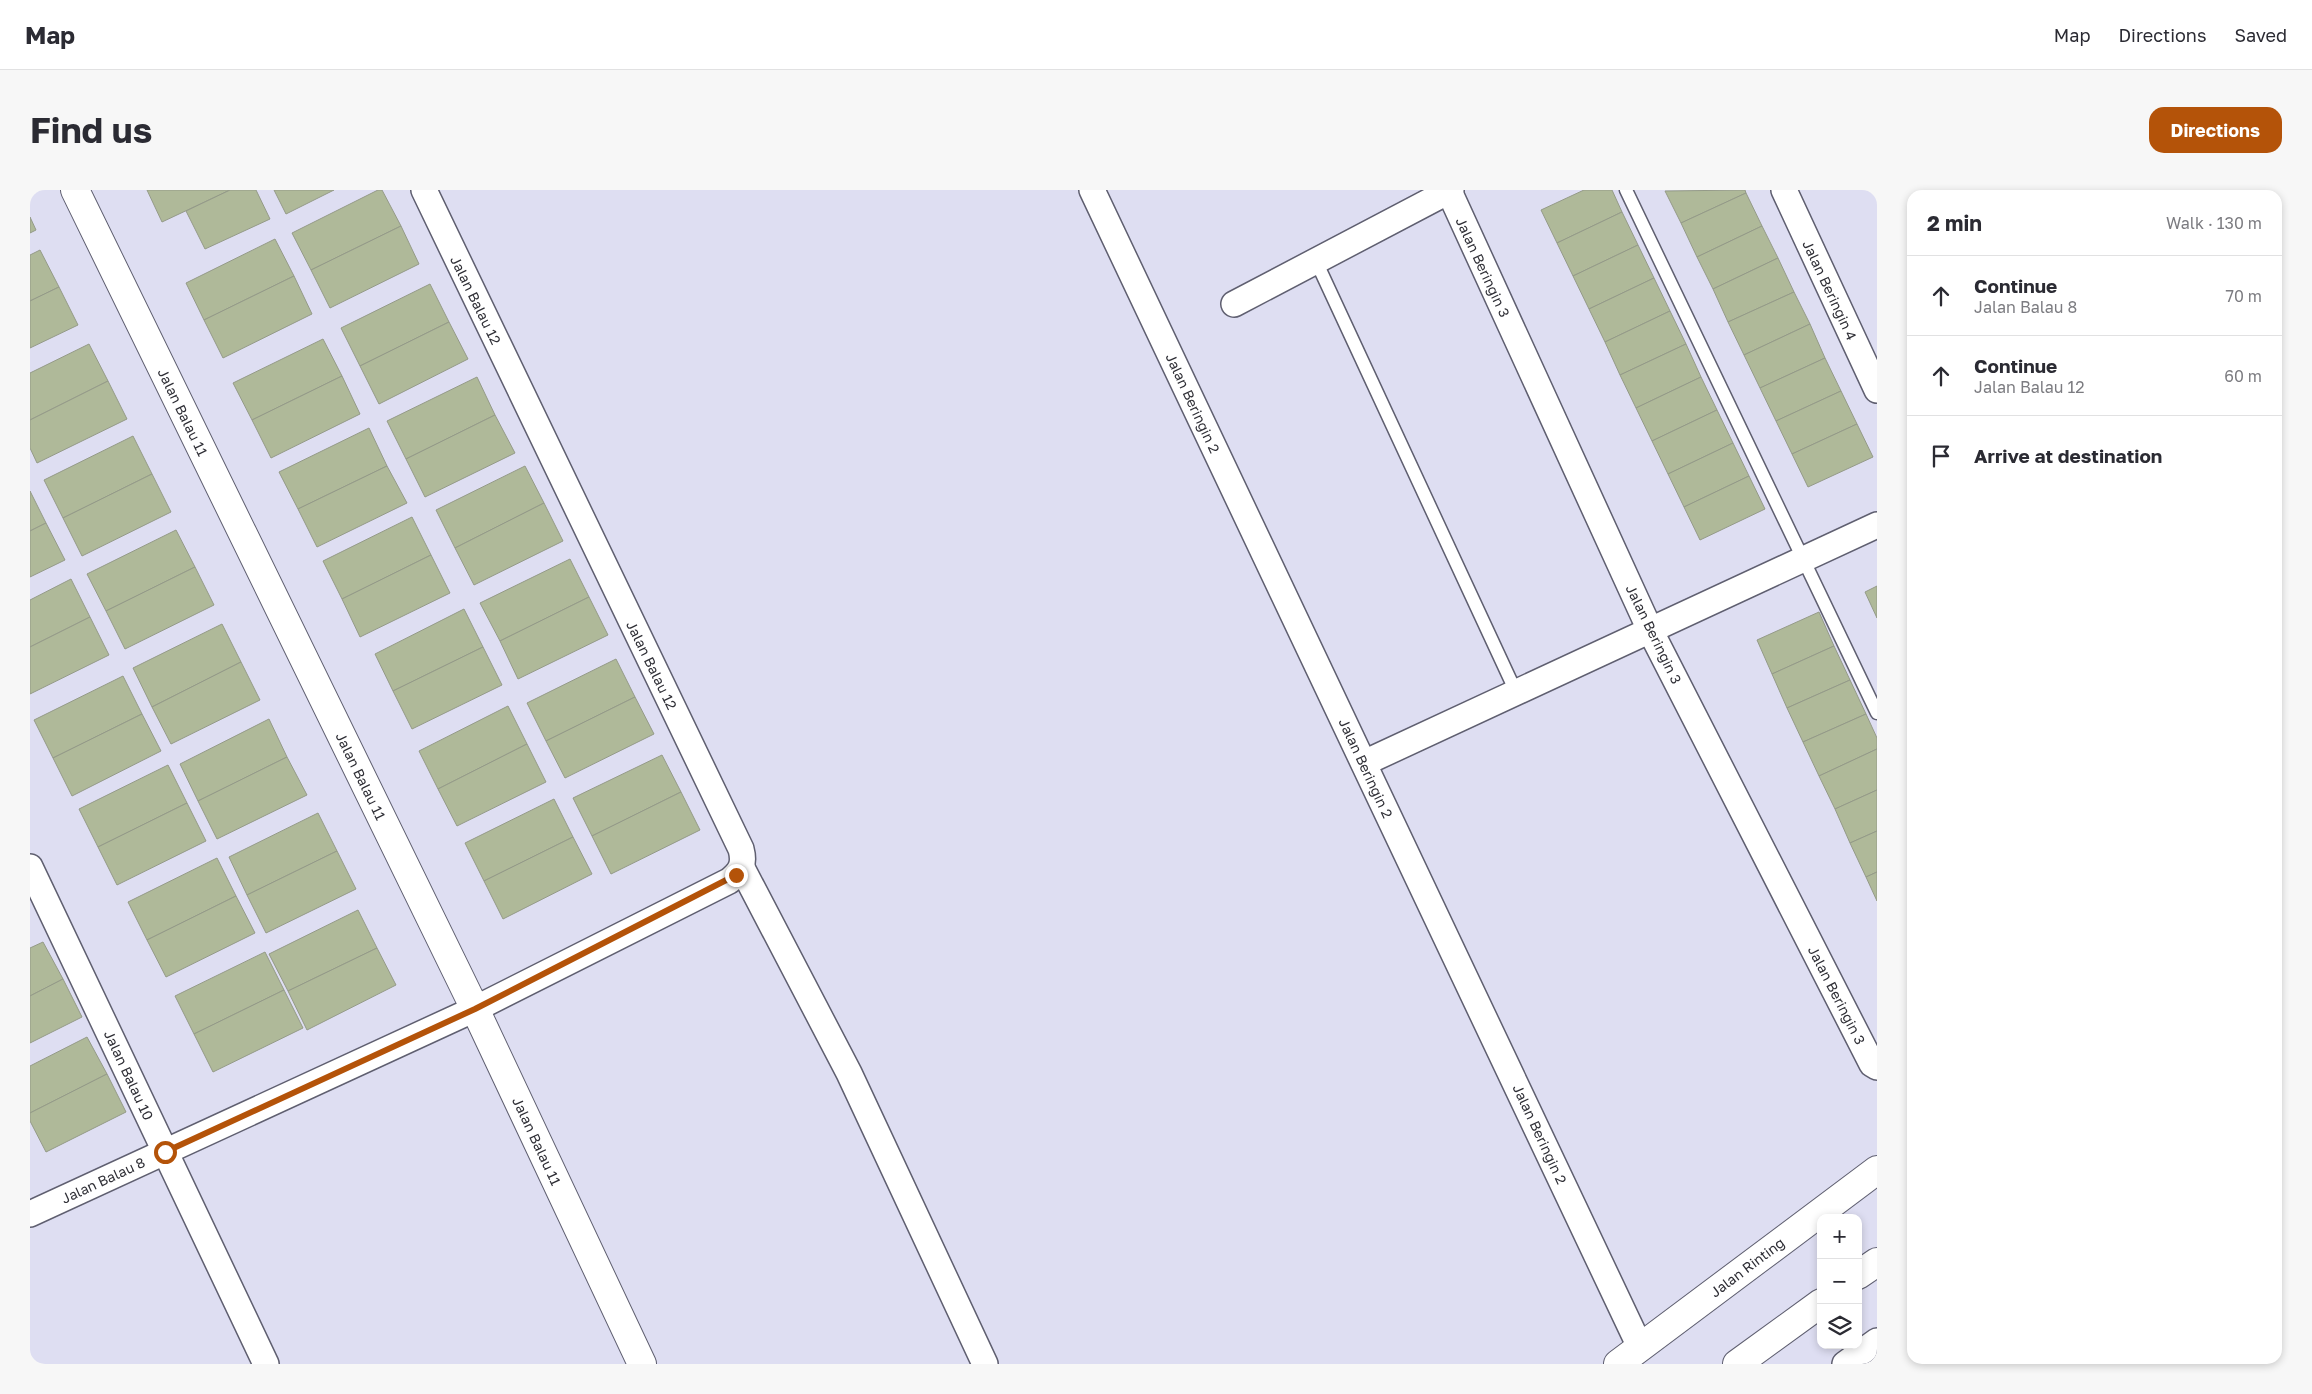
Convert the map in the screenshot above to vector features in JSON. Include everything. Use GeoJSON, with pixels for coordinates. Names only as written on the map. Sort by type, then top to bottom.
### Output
{"type":"FeatureCollection","features":[{"type":"Feature","properties":{"kind":"street","name":"Jalan Balau 11"},"geometry":{"type":"LineString","coordinates":[[75,190],[475,1009],[642,1364]]}},
{"type":"Feature","properties":{"kind":"street","name":"Jalan Balau 12"},"geometry":{"type":"LineString","coordinates":[[424,190],[741,849],[743,858],[742,868],[848,1074],[985,1364]]}},
{"type":"Feature","properties":{"kind":"street","name":"Jalan Beringin 2"},"geometry":{"type":"LineString","coordinates":[[1092,190],[1640,1347]]}},
{"type":"Feature","properties":{"kind":"street","name":"Jalan Beringin 4"},"geometry":{"type":"LineString","coordinates":[[1784,190],[1877,390]]}},
{"type":"Feature","properties":{"kind":"street"},"geometry":{"type":"LineString","coordinates":[[1234,304],[1450,191]]}},
{"type":"Feature","properties":{"kind":"street","name":"Jalan Beringin 3"},"geometry":{"type":"LineString","coordinates":[[1450,191],[1650,630],[1872,1064],[1877,1067]]}},
{"type":"Feature","properties":{"kind":"street"},"geometry":{"type":"LineString","coordinates":[[1364,762],[1877,525]]}},
{"type":"Feature","properties":{"kind":"street","name":"Jalan Balau 10"},"geometry":{"type":"LineString","coordinates":[[30,866],[266,1364]]}},
{"type":"Feature","properties":{"kind":"street"},"geometry":{"type":"LineString","coordinates":[[475,1009],[729,881],[742,868]]}},
{"type":"Feature","properties":{"kind":"street","name":"Jalan Balau 8"},"geometry":{"type":"LineString","coordinates":[[30,1214],[475,1009]]}},
{"type":"Feature","properties":{"kind":"street","name":"Jalan Rinting"},"geometry":{"type":"LineString","coordinates":[[1618,1364],[1877,1170]]}},
{"type":"Feature","properties":{"kind":"street"},"geometry":{"type":"LineString","coordinates":[[1862,1273],[1877,1262]]}},
{"type":"Feature","properties":{"kind":"street"},"geometry":{"type":"LineString","coordinates":[[1738,1364],[1820,1304]]}},
{"type":"Feature","properties":{"kind":"street"},"geometry":{"type":"LineString","coordinates":[[1845,1364],[1877,1341]]}},
{"type":"Feature","properties":{"kind":"lane"},"geometry":{"type":"LineString","coordinates":[[1626,190],[1877,714]]}},
{"type":"Feature","properties":{"kind":"lane"},"geometry":{"type":"LineString","coordinates":[[1316,260],[1516,692]]}},
{"type":"Feature","properties":{"kind":"building"},"geometry":{"type":"Polygon","coordinates":[[[147,190],[230,190],[162,222],[147,190]]]}},
{"type":"Feature","properties":{"kind":"building"},"geometry":{"type":"Polygon","coordinates":[[[230,190],[256,190],[270,219],[205,249],[186,211],[230,190]]]}},
{"type":"Feature","properties":{"kind":"building"},"geometry":{"type":"Polygon","coordinates":[[[274,190],[334,190],[286,214],[274,190]]]}},
{"type":"Feature","properties":{"kind":"building"},"geometry":{"type":"Polygon","coordinates":[[[378,190],[382,190],[401,226],[311,270],[292,233],[378,190]]]}},
{"type":"Feature","properties":{"kind":"building"},"geometry":{"type":"Polygon","coordinates":[[[1584,190],[1612,190],[1622,212],[1557,243],[1541,210],[1584,190]]]}},
{"type":"Feature","properties":{"kind":"building"},"geometry":{"type":"Polygon","coordinates":[[[1745,190],[1746,193],[1681,223],[1665,191],[1745,190]]]}},
{"type":"Feature","properties":{"kind":"building"},"geometry":{"type":"Polygon","coordinates":[[[1746,193],[1762,226],[1697,257],[1681,223],[1746,193]]]}},
{"type":"Feature","properties":{"kind":"building"},"geometry":{"type":"Polygon","coordinates":[[[1622,212],[1638,245],[1573,276],[1557,243],[1622,212]]]}},
{"type":"Feature","properties":{"kind":"building"},"geometry":{"type":"Polygon","coordinates":[[[30,217],[36,230],[30,233],[30,217]]]}},
{"type":"Feature","properties":{"kind":"building"},"geometry":{"type":"Polygon","coordinates":[[[401,226],[419,264],[330,308],[311,270],[401,226]]]}},
{"type":"Feature","properties":{"kind":"building"},"geometry":{"type":"Polygon","coordinates":[[[1762,226],[1778,258],[1713,289],[1697,257],[1762,226]]]}},
{"type":"Feature","properties":{"kind":"building"},"geometry":{"type":"Polygon","coordinates":[[[275,239],[294,276],[204,320],[186,283],[275,239]]]}},
{"type":"Feature","properties":{"kind":"building"},"geometry":{"type":"Polygon","coordinates":[[[1638,245],[1654,278],[1589,309],[1573,276],[1638,245]]]}},
{"type":"Feature","properties":{"kind":"building"},"geometry":{"type":"Polygon","coordinates":[[[40,250],[59,287],[30,301],[30,255],[40,250]]]}},
{"type":"Feature","properties":{"kind":"building"},"geometry":{"type":"Polygon","coordinates":[[[1778,258],[1794,292],[1728,322],[1713,289],[1778,258]]]}},
{"type":"Feature","properties":{"kind":"building"},"geometry":{"type":"Polygon","coordinates":[[[294,276],[312,314],[223,358],[204,320],[294,276]]]}},
{"type":"Feature","properties":{"kind":"building"},"geometry":{"type":"Polygon","coordinates":[[[1654,278],[1670,311],[1605,342],[1589,309],[1654,278]]]}},
{"type":"Feature","properties":{"kind":"building"},"geometry":{"type":"Polygon","coordinates":[[[430,284],[449,322],[360,366],[341,328],[430,284]]]}},
{"type":"Feature","properties":{"kind":"building"},"geometry":{"type":"Polygon","coordinates":[[[59,287],[78,325],[30,348],[30,301],[59,287]]]}},
{"type":"Feature","properties":{"kind":"building"},"geometry":{"type":"Polygon","coordinates":[[[1794,292],[1810,324],[1744,355],[1728,322],[1794,292]]]}},
{"type":"Feature","properties":{"kind":"building"},"geometry":{"type":"Polygon","coordinates":[[[1670,311],[1686,344],[1620,375],[1605,342],[1670,311]]]}},
{"type":"Feature","properties":{"kind":"building"},"geometry":{"type":"Polygon","coordinates":[[[449,322],[468,359],[379,404],[360,366],[449,322]]]}},
{"type":"Feature","properties":{"kind":"building"},"geometry":{"type":"Polygon","coordinates":[[[1810,324],[1825,358],[1760,388],[1744,355],[1810,324]]]}},
{"type":"Feature","properties":{"kind":"building"},"geometry":{"type":"Polygon","coordinates":[[[323,339],[342,376],[252,420],[233,383],[323,339]]]}},
{"type":"Feature","properties":{"kind":"building"},"geometry":{"type":"Polygon","coordinates":[[[89,344],[108,381],[30,420],[30,373],[89,344]]]}},
{"type":"Feature","properties":{"kind":"building"},"geometry":{"type":"Polygon","coordinates":[[[1686,344],[1701,377],[1636,408],[1620,375],[1686,344]]]}},
{"type":"Feature","properties":{"kind":"building"},"geometry":{"type":"Polygon","coordinates":[[[1825,358],[1841,391],[1776,421],[1760,388],[1825,358]]]}},
{"type":"Feature","properties":{"kind":"building"},"geometry":{"type":"Polygon","coordinates":[[[342,376],[360,414],[271,458],[252,420],[342,376]]]}},
{"type":"Feature","properties":{"kind":"building"},"geometry":{"type":"Polygon","coordinates":[[[477,377],[495,415],[406,459],[387,421],[477,377]]]}},
{"type":"Feature","properties":{"kind":"building"},"geometry":{"type":"Polygon","coordinates":[[[1701,377],[1717,410],[1652,441],[1636,408],[1701,377]]]}},
{"type":"Feature","properties":{"kind":"building"},"geometry":{"type":"Polygon","coordinates":[[[108,381],[127,419],[37,463],[30,448],[30,420],[108,381]]]}},
{"type":"Feature","properties":{"kind":"building"},"geometry":{"type":"Polygon","coordinates":[[[1841,391],[1857,424],[1792,454],[1776,421],[1841,391]]]}},
{"type":"Feature","properties":{"kind":"building"},"geometry":{"type":"Polygon","coordinates":[[[1717,410],[1733,443],[1668,474],[1652,441],[1717,410]]]}},
{"type":"Feature","properties":{"kind":"building"},"geometry":{"type":"Polygon","coordinates":[[[495,415],[515,453],[425,497],[406,459],[495,415]]]}},
{"type":"Feature","properties":{"kind":"building"},"geometry":{"type":"Polygon","coordinates":[[[1857,424],[1873,457],[1808,487],[1792,454],[1857,424]]]}},
{"type":"Feature","properties":{"kind":"building"},"geometry":{"type":"Polygon","coordinates":[[[369,428],[387,466],[298,509],[279,472],[369,428]]]}},
{"type":"Feature","properties":{"kind":"building"},"geometry":{"type":"Polygon","coordinates":[[[133,436],[152,474],[63,518],[44,480],[133,436]]]}},
{"type":"Feature","properties":{"kind":"building"},"geometry":{"type":"Polygon","coordinates":[[[1733,443],[1749,476],[1684,507],[1668,474],[1733,443]]]}},
{"type":"Feature","properties":{"kind":"building"},"geometry":{"type":"Polygon","coordinates":[[[387,466],[407,503],[317,547],[298,509],[387,466]]]}},
{"type":"Feature","properties":{"kind":"building"},"geometry":{"type":"Polygon","coordinates":[[[525,466],[544,503],[455,548],[436,510],[525,466]]]}},
{"type":"Feature","properties":{"kind":"building"},"geometry":{"type":"Polygon","coordinates":[[[152,474],[171,512],[82,556],[63,518],[152,474]]]}},
{"type":"Feature","properties":{"kind":"building"},"geometry":{"type":"Polygon","coordinates":[[[1749,476],[1765,509],[1700,540],[1684,507],[1749,476]]]}},
{"type":"Feature","properties":{"kind":"building"},"geometry":{"type":"Polygon","coordinates":[[[30,491],[46,523],[30,531],[30,491]]]}},
{"type":"Feature","properties":{"kind":"building"},"geometry":{"type":"Polygon","coordinates":[[[544,503],[563,541],[474,585],[455,548],[544,503]]]}},
{"type":"Feature","properties":{"kind":"building"},"geometry":{"type":"Polygon","coordinates":[[[412,517],[431,555],[342,599],[323,561],[412,517]]]}},
{"type":"Feature","properties":{"kind":"building"},"geometry":{"type":"Polygon","coordinates":[[[46,523],[65,560],[30,577],[30,531],[46,523]]]}},
{"type":"Feature","properties":{"kind":"building"},"geometry":{"type":"Polygon","coordinates":[[[176,530],[195,567],[106,611],[87,574],[176,530]]]}},
{"type":"Feature","properties":{"kind":"building"},"geometry":{"type":"Polygon","coordinates":[[[431,555],[450,593],[360,637],[342,599],[431,555]]]}},
{"type":"Feature","properties":{"kind":"building"},"geometry":{"type":"Polygon","coordinates":[[[570,559],[589,597],[500,641],[480,603],[570,559]]]}},
{"type":"Feature","properties":{"kind":"building"},"geometry":{"type":"Polygon","coordinates":[[[195,567],[214,605],[125,649],[106,611],[195,567]]]}},
{"type":"Feature","properties":{"kind":"building"},"geometry":{"type":"Polygon","coordinates":[[[71,579],[90,617],[30,647],[30,600],[71,579]]]}},
{"type":"Feature","properties":{"kind":"building"},"geometry":{"type":"Polygon","coordinates":[[[1877,586],[1877,618],[1865,592],[1877,586]]]}},
{"type":"Feature","properties":{"kind":"building"},"geometry":{"type":"Polygon","coordinates":[[[589,597],[608,635],[518,679],[500,641],[589,597]]]}},
{"type":"Feature","properties":{"kind":"building"},"geometry":{"type":"Polygon","coordinates":[[[464,609],[483,647],[393,691],[375,654],[464,609]]]}},
{"type":"Feature","properties":{"kind":"building"},"geometry":{"type":"Polygon","coordinates":[[[1819,612],[1834,646],[1772,674],[1757,640],[1819,612]]]}},
{"type":"Feature","properties":{"kind":"building"},"geometry":{"type":"Polygon","coordinates":[[[90,617],[109,655],[30,694],[30,647],[90,617]]]}},
{"type":"Feature","properties":{"kind":"building"},"geometry":{"type":"Polygon","coordinates":[[[222,624],[241,662],[152,707],[133,668],[222,624]]]}},
{"type":"Feature","properties":{"kind":"building"},"geometry":{"type":"Polygon","coordinates":[[[1834,646],[1850,680],[1787,708],[1772,674],[1834,646]]]}},
{"type":"Feature","properties":{"kind":"building"},"geometry":{"type":"Polygon","coordinates":[[[483,647],[502,685],[412,729],[393,691],[483,647]]]}},
{"type":"Feature","properties":{"kind":"building"},"geometry":{"type":"Polygon","coordinates":[[[616,659],[635,697],[546,741],[527,703],[616,659]]]}},
{"type":"Feature","properties":{"kind":"building"},"geometry":{"type":"Polygon","coordinates":[[[241,662],[260,700],[171,744],[152,707],[241,662]]]}},
{"type":"Feature","properties":{"kind":"building"},"geometry":{"type":"Polygon","coordinates":[[[123,676],[142,714],[53,758],[34,720],[123,676]]]}},
{"type":"Feature","properties":{"kind":"building"},"geometry":{"type":"Polygon","coordinates":[[[1850,680],[1866,714],[1803,742],[1787,708],[1850,680]]]}},
{"type":"Feature","properties":{"kind":"building"},"geometry":{"type":"Polygon","coordinates":[[[635,697],[654,734],[565,778],[546,741],[635,697]]]}},
{"type":"Feature","properties":{"kind":"building"},"geometry":{"type":"Polygon","coordinates":[[[508,706],[527,744],[438,789],[419,751],[508,706]]]}},
{"type":"Feature","properties":{"kind":"building"},"geometry":{"type":"Polygon","coordinates":[[[142,714],[161,751],[72,796],[53,758],[142,714]]]}},
{"type":"Feature","properties":{"kind":"building"},"geometry":{"type":"Polygon","coordinates":[[[1866,714],[1877,738],[1877,749],[1819,776],[1803,742],[1866,714]]]}},
{"type":"Feature","properties":{"kind":"building"},"geometry":{"type":"Polygon","coordinates":[[[269,719],[287,757],[198,801],[180,764],[269,719]]]}},
{"type":"Feature","properties":{"kind":"building"},"geometry":{"type":"Polygon","coordinates":[[[527,744],[546,782],[457,826],[438,789],[527,744]]]}},
{"type":"Feature","properties":{"kind":"building"},"geometry":{"type":"Polygon","coordinates":[[[1877,749],[1877,790],[1835,809],[1819,776],[1877,749]]]}},
{"type":"Feature","properties":{"kind":"building"},"geometry":{"type":"Polygon","coordinates":[[[662,755],[681,792],[592,836],[573,798],[662,755]]]}},
{"type":"Feature","properties":{"kind":"building"},"geometry":{"type":"Polygon","coordinates":[[[287,757],[307,795],[217,839],[198,801],[287,757]]]}},
{"type":"Feature","properties":{"kind":"building"},"geometry":{"type":"Polygon","coordinates":[[[168,765],[187,803],[98,847],[79,809],[168,765]]]}},
{"type":"Feature","properties":{"kind":"building"},"geometry":{"type":"Polygon","coordinates":[[[1877,790],[1877,831],[1850,843],[1835,809],[1877,790]]]}},
{"type":"Feature","properties":{"kind":"building"},"geometry":{"type":"Polygon","coordinates":[[[681,792],[700,830],[611,874],[592,836],[681,792]]]}},
{"type":"Feature","properties":{"kind":"building"},"geometry":{"type":"Polygon","coordinates":[[[554,799],[573,837],[484,881],[465,843],[554,799]]]}},
{"type":"Feature","properties":{"kind":"building"},"geometry":{"type":"Polygon","coordinates":[[[187,803],[206,841],[117,885],[98,847],[187,803]]]}},
{"type":"Feature","properties":{"kind":"building"},"geometry":{"type":"Polygon","coordinates":[[[318,813],[337,851],[247,895],[229,857],[318,813]]]}},
{"type":"Feature","properties":{"kind":"building"},"geometry":{"type":"Polygon","coordinates":[[[1877,831],[1877,872],[1866,877],[1850,843],[1877,831]]]}},
{"type":"Feature","properties":{"kind":"building"},"geometry":{"type":"Polygon","coordinates":[[[573,837],[592,874],[503,919],[484,881],[573,837]]]}},
{"type":"Feature","properties":{"kind":"building"},"geometry":{"type":"Polygon","coordinates":[[[337,851],[356,889],[266,933],[247,895],[337,851]]]}},
{"type":"Feature","properties":{"kind":"building"},"geometry":{"type":"Polygon","coordinates":[[[217,858],[236,896],[147,940],[128,902],[217,858]]]}},
{"type":"Feature","properties":{"kind":"building"},"geometry":{"type":"Polygon","coordinates":[[[1877,872],[1877,901],[1866,877],[1877,872]]]}},
{"type":"Feature","properties":{"kind":"building"},"geometry":{"type":"Polygon","coordinates":[[[236,896],[255,933],[166,977],[147,940],[236,896]]]}},
{"type":"Feature","properties":{"kind":"building"},"geometry":{"type":"Polygon","coordinates":[[[358,910],[377,948],[288,991],[269,954],[358,910]]]}},
{"type":"Feature","properties":{"kind":"building"},"geometry":{"type":"Polygon","coordinates":[[[43,942],[63,979],[30,996],[30,948],[43,942]]]}},
{"type":"Feature","properties":{"kind":"building"},"geometry":{"type":"Polygon","coordinates":[[[377,948],[396,985],[307,1030],[288,991],[377,948]]]}},
{"type":"Feature","properties":{"kind":"building"},"geometry":{"type":"Polygon","coordinates":[[[265,952],[284,990],[194,1034],[175,996],[265,952]]]}},
{"type":"Feature","properties":{"kind":"building"},"geometry":{"type":"Polygon","coordinates":[[[63,979],[82,1017],[30,1043],[30,996],[63,979]]]}},
{"type":"Feature","properties":{"kind":"building"},"geometry":{"type":"Polygon","coordinates":[[[284,990],[303,1028],[213,1072],[194,1034],[284,990]]]}},
{"type":"Feature","properties":{"kind":"building"},"geometry":{"type":"Polygon","coordinates":[[[87,1037],[107,1074],[30,1113],[30,1066],[87,1037]]]}},
{"type":"Feature","properties":{"kind":"building"},"geometry":{"type":"Polygon","coordinates":[[[107,1074],[126,1112],[46,1152],[30,1121],[30,1113],[107,1074]]]}},
{"type":"Feature","properties":{"kind":"route"},"geometry":{"type":"LineString","coordinates":[[165,1152],[475,1009],[729,881],[736,875]]}}]}
